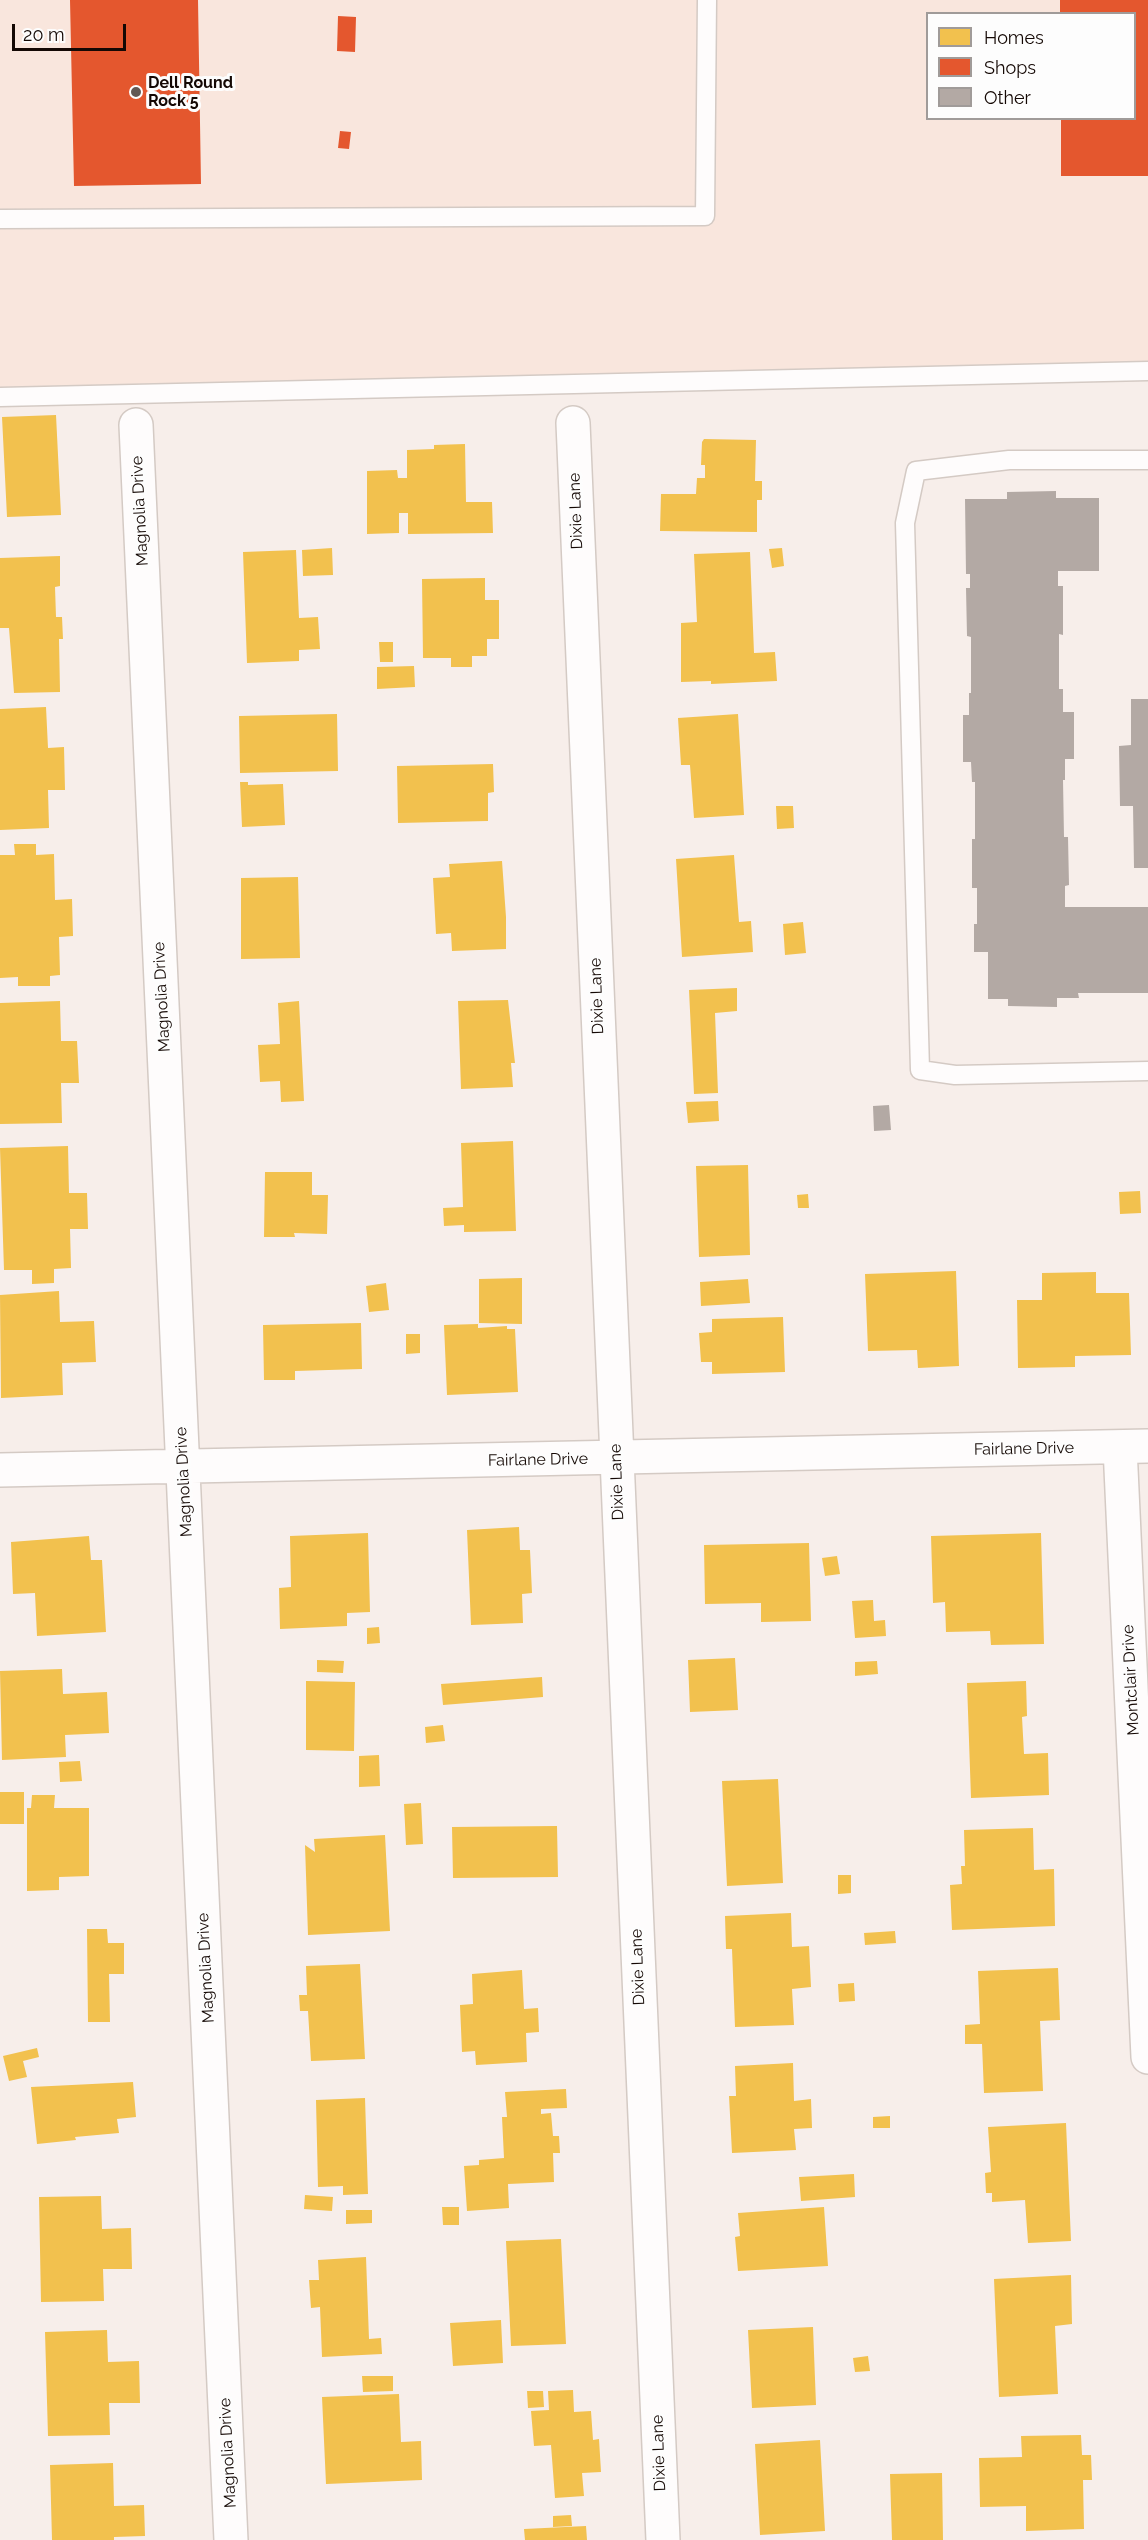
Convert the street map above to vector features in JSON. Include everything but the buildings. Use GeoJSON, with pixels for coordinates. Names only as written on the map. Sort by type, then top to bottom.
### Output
{"type":"FeatureCollection","features":[{"type":"Feature","properties":{"kind":"street","name":"Dixie Lane"},"geometry":{"type":"LineString","coordinates":[[573,423],[663,2540]]}},
{"type":"Feature","properties":{"kind":"street","name":"Magnolia Drive"},"geometry":{"type":"LineString","coordinates":[[136,425],[231,2540]]}},
{"type":"Feature","properties":{"kind":"street","name":"Fairlane Drive"},"geometry":{"type":"LineString","coordinates":[[0,1470],[616,1459],[1134,1446]]}},
{"type":"Feature","properties":{"kind":"street","name":"Montclair Drive"},"geometry":{"type":"LineString","coordinates":[[1134,1446],[1148,2056]]}},
{"type":"Feature","properties":{"kind":"lane"},"geometry":{"type":"LineString","coordinates":[[0,219],[705,216],[707,0]]}},
{"type":"Feature","properties":{"kind":"lane"},"geometry":{"type":"LineString","coordinates":[[0,397],[1148,371]]}},
{"type":"Feature","properties":{"kind":"lane"},"geometry":{"type":"LineString","coordinates":[[1148,460],[1009,460],[916,471],[905,523],[920,1070],[955,1075],[1148,1071]]}},
{"type":"Feature","properties":{"kind":"shaded area"},"geometry":{"type":"Polygon","coordinates":[[[0,0],[1148,0],[1148,363],[0,392],[0,0]]]}},
{"type":"Feature","properties":{"kind":"place","name":"Dell Round Rock 5"},"geometry":{"type":"Point","coordinates":[136,92]}}]}
